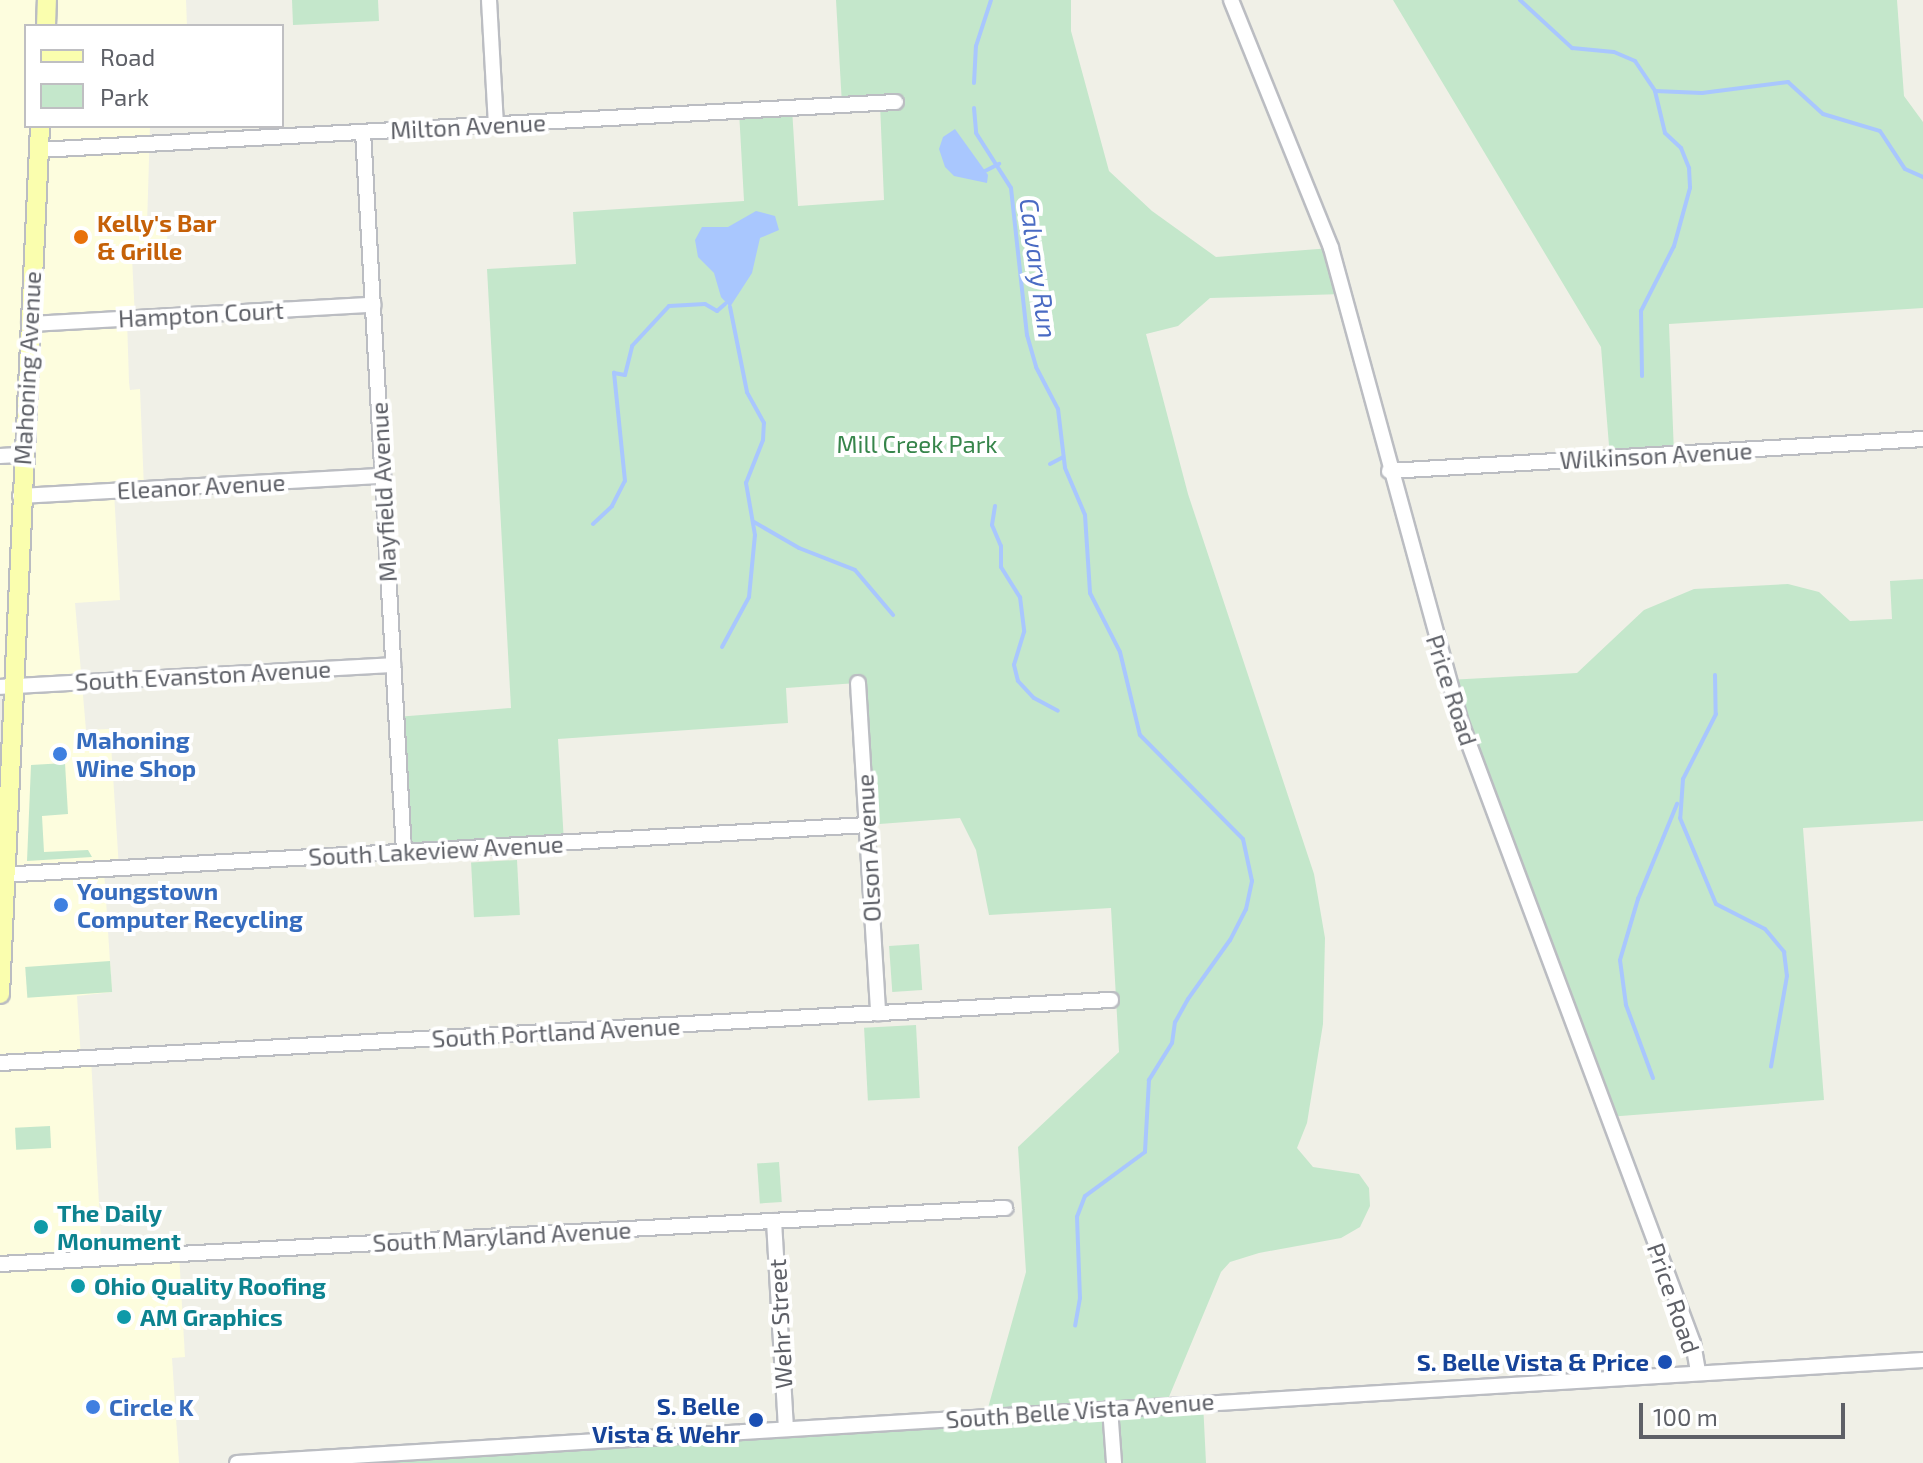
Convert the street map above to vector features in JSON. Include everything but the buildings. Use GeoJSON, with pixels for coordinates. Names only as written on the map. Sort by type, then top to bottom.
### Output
{"type":"FeatureCollection","features":[{"type":"Feature","properties":{"kind":"main road"},"geometry":{"type":"LineString","coordinates":[[46,24],[47,0]]}},
{"type":"Feature","properties":{"kind":"main road","name":"Mahoning Avenue"},"geometry":{"type":"LineString","coordinates":[[0,994],[6,687],[20,496],[40,128]]}},
{"type":"Feature","properties":{"kind":"street"},"geometry":{"type":"LineString","coordinates":[[489,0],[496,124]]}},
{"type":"Feature","properties":{"kind":"street","name":"Price Road"},"geometry":{"type":"LineString","coordinates":[[1231,0],[1316,205],[1460,720],[1693,1343],[1698,1372]]}},
{"type":"Feature","properties":{"kind":"street","name":"Milton Avenue"},"geometry":{"type":"LineString","coordinates":[[39,150],[896,102]]}},
{"type":"Feature","properties":{"kind":"street","name":"Mayfield Avenue"},"geometry":{"type":"LineString","coordinates":[[363,132],[404,852]]}},
{"type":"Feature","properties":{"kind":"street","name":"Hampton Court"},"geometry":{"type":"LineString","coordinates":[[29,324],[373,305]]}},
{"type":"Feature","properties":{"kind":"street","name":"Wilkinson Avenue"},"geometry":{"type":"LineString","coordinates":[[1389,471],[1923,439]]}},
{"type":"Feature","properties":{"kind":"street"},"geometry":{"type":"LineString","coordinates":[[0,456],[22,455]]}},
{"type":"Feature","properties":{"kind":"street","name":"Eleanor Avenue"},"geometry":{"type":"LineString","coordinates":[[20,496],[383,476]]}},
{"type":"Feature","properties":{"kind":"street","name":"South Evanston Avenue"},"geometry":{"type":"LineString","coordinates":[[6,687],[393,665]]}},
{"type":"Feature","properties":{"kind":"street","name":"Olson Avenue"},"geometry":{"type":"LineString","coordinates":[[858,683],[878,1013]]}},
{"type":"Feature","properties":{"kind":"street","name":"South Lakeview Avenue"},"geometry":{"type":"LineString","coordinates":[[2,875],[866,825]]}},
{"type":"Feature","properties":{"kind":"street","name":"South Portland Avenue"},"geometry":{"type":"LineString","coordinates":[[0,1063],[1111,1000]]}},
{"type":"Feature","properties":{"kind":"street","name":"South Maryland Avenue"},"geometry":{"type":"LineString","coordinates":[[0,1264],[1005,1208]]}},
{"type":"Feature","properties":{"kind":"street","name":"Wehr Street"},"geometry":{"type":"LineString","coordinates":[[774,1221],[786,1428]]}},
{"type":"Feature","properties":{"kind":"street","name":"South Belle Vista Avenue"},"geometry":{"type":"LineString","coordinates":[[237,1463],[1923,1360]]}},
{"type":"Feature","properties":{"kind":"street"},"geometry":{"type":"LineString","coordinates":[[1110,1408],[1114,1463]]}},
{"type":"Feature","properties":{"kind":"shaded area"},"geometry":{"type":"Polygon","coordinates":[[[0,0],[186,0],[187,24],[24,24],[24,128],[150,128],[147,226],[168,226],[166,254],[132,257],[135,318],[127,319],[129,382],[130,390],[140,389],[144,489],[114,491],[120,600],[75,603],[86,730],[110,729],[119,868],[104,870],[112,992],[77,996],[81,1058],[91,1058],[102,1258],[179,1254],[185,1357],[172,1358],[179,1463],[0,1463],[0,756],[9,755],[12,687],[0,687],[0,0]]]}},
{"type":"Feature","properties":{"kind":"green space"},"geometry":{"type":"Polygon","coordinates":[[[292,0],[378,0],[379,21],[293,25],[292,0]]]}},
{"type":"Feature","properties":{"kind":"green space","name":"Mill Creek Park"},"geometry":{"type":"Polygon","coordinates":[[[836,0],[1071,0],[1071,31],[1109,171],[1152,211],[1216,257],[1331,248],[1343,294],[1210,298],[1178,326],[1146,334],[1188,494],[1314,874],[1325,938],[1323,1024],[1307,1123],[1297,1148],[1313,1167],[1359,1174],[1369,1188],[1370,1206],[1360,1227],[1341,1238],[1259,1253],[1230,1262],[1221,1272],[1166,1404],[1203,1402],[1206,1463],[237,1463],[986,1415],[1026,1272],[1018,1147],[1119,1052],[1111,908],[989,915],[976,850],[960,818],[866,825],[857,683],[786,688],[788,723],[558,739],[564,843],[404,852],[396,717],[511,708],[487,269],[576,264],[573,212],[744,201],[739,111],[792,108],[798,206],[884,200],[880,104],[842,105],[836,0]]]}},
{"type":"Feature","properties":{"kind":"green space"},"geometry":{"type":"Polygon","coordinates":[[[1393,0],[1897,0],[1904,96],[1923,122],[1923,308],[1669,324],[1674,454],[1610,458],[1601,347],[1393,0]]]}},
{"type":"Feature","properties":{"kind":"green space"},"geometry":{"type":"Polygon","coordinates":[[[1923,579],[1923,821],[1803,828],[1824,1100],[1608,1117],[1448,680],[1577,673],[1644,610],[1694,589],[1788,584],[1819,592],[1850,621],[1892,619],[1890,581],[1923,579]]]}},
{"type":"Feature","properties":{"kind":"green space"},"geometry":{"type":"Polygon","coordinates":[[[65,763],[68,814],[42,816],[44,852],[88,850],[92,857],[27,861],[31,765],[65,763]]]}},
{"type":"Feature","properties":{"kind":"green space"},"geometry":{"type":"Polygon","coordinates":[[[517,860],[520,915],[474,917],[471,862],[517,860]]]}},
{"type":"Feature","properties":{"kind":"green space"},"geometry":{"type":"Polygon","coordinates":[[[919,944],[922,990],[892,992],[889,946],[919,944]]]}},
{"type":"Feature","properties":{"kind":"green space"},"geometry":{"type":"Polygon","coordinates":[[[110,961],[112,992],[27,998],[25,967],[110,961]]]}},
{"type":"Feature","properties":{"kind":"green space"},"geometry":{"type":"Polygon","coordinates":[[[916,1025],[920,1098],[868,1101],[864,1028],[916,1025]]]}},
{"type":"Feature","properties":{"kind":"green space"},"geometry":{"type":"Polygon","coordinates":[[[50,1126],[51,1148],[16,1150],[15,1128],[50,1126]]]}},
{"type":"Feature","properties":{"kind":"green space"},"geometry":{"type":"Polygon","coordinates":[[[779,1162],[782,1202],[760,1203],[757,1164],[779,1162]]]}},
{"type":"Feature","properties":{"kind":"water"},"geometry":{"type":"Polygon","coordinates":[[[955,129],[988,175],[987,183],[954,176],[945,167],[939,149],[943,137],[955,129]]]}},
{"type":"Feature","properties":{"kind":"water"},"geometry":{"type":"Polygon","coordinates":[[[756,211],[775,216],[779,230],[760,238],[752,273],[730,307],[721,297],[714,273],[698,257],[695,240],[702,227],[728,227],[756,211]]]}},
{"type":"Feature","properties":{"kind":"waterway","name":"Calvary Run"},"geometry":{"type":"LineString","coordinates":[[974,83],[976,46],[991,0]]}},
{"type":"Feature","properties":{"kind":"waterway"},"geometry":{"type":"LineString","coordinates":[[1520,0],[1572,48],[1614,52],[1635,61],[1655,91],[1665,133],[1681,148],[1689,168],[1690,188],[1674,246],[1641,311],[1642,376]]}},
{"type":"Feature","properties":{"kind":"waterway"},"geometry":{"type":"LineString","coordinates":[[1655,91],[1702,93],[1788,82],[1823,114],[1880,131],[1905,169],[1923,177]]}},
{"type":"Feature","properties":{"kind":"waterway","name":"Calvary Run"},"geometry":{"type":"LineString","coordinates":[[974,108],[976,133],[1011,188],[1027,335],[1036,367],[1058,409],[1065,468],[1085,515],[1090,593],[1120,652],[1140,735],[1243,839],[1252,881],[1246,909],[1230,940],[1188,999],[1175,1022],[1172,1043],[1149,1080],[1145,1152],[1085,1196],[1077,1217],[1080,1298],[1075,1326]]}},
{"type":"Feature","properties":{"kind":"waterway"},"geometry":{"type":"LineString","coordinates":[[985,171],[999,164]]}},
{"type":"Feature","properties":{"kind":"waterway"},"geometry":{"type":"LineString","coordinates":[[593,524],[612,506],[625,481],[614,373],[625,375],[632,346],[669,306],[705,304],[717,311],[725,304]]}},
{"type":"Feature","properties":{"kind":"waterway"},"geometry":{"type":"LineString","coordinates":[[722,647],[749,597],[755,535],[746,483],[763,440],[764,423],[747,392],[730,307]]}},
{"type":"Feature","properties":{"kind":"waterway"},"geometry":{"type":"LineString","coordinates":[[1050,464],[1063,457]]}},
{"type":"Feature","properties":{"kind":"waterway"},"geometry":{"type":"LineString","coordinates":[[995,506],[992,525],[1001,546],[1001,567],[1020,597],[1024,632],[1014,665],[1018,681],[1034,698],[1058,711]]}},
{"type":"Feature","properties":{"kind":"waterway"},"geometry":{"type":"LineString","coordinates":[[754,522],[799,548],[855,570],[893,615]]}},
{"type":"Feature","properties":{"kind":"waterway"},"geometry":{"type":"LineString","coordinates":[[1715,675],[1716,714],[1683,779],[1680,818],[1716,904],[1765,929],[1784,952],[1787,976],[1771,1067]]}},
{"type":"Feature","properties":{"kind":"waterway"},"geometry":{"type":"LineString","coordinates":[[1653,1078],[1626,1005],[1620,960],[1638,899],[1677,804]]}},
{"type":"Feature","properties":{"kind":"place","name":"Kelly's Bar & Grille"},"geometry":{"type":"Point","coordinates":[81,237]}},
{"type":"Feature","properties":{"kind":"place","name":"Mahoning Wine Shop"},"geometry":{"type":"Point","coordinates":[60,754]}},
{"type":"Feature","properties":{"kind":"place","name":"Youngstown Computer Recycling"},"geometry":{"type":"Point","coordinates":[61,905]}},
{"type":"Feature","properties":{"kind":"place","name":"The Daily Monument"},"geometry":{"type":"Point","coordinates":[41,1227]}},
{"type":"Feature","properties":{"kind":"place","name":"Ohio Quality Roofing"},"geometry":{"type":"Point","coordinates":[78,1286]}},
{"type":"Feature","properties":{"kind":"place","name":"AM Graphics"},"geometry":{"type":"Point","coordinates":[124,1317]}},
{"type":"Feature","properties":{"kind":"place","name":"S. Belle Vista & Price"},"geometry":{"type":"Point","coordinates":[1665,1362]}},
{"type":"Feature","properties":{"kind":"place","name":"Circle K"},"geometry":{"type":"Point","coordinates":[93,1407]}},
{"type":"Feature","properties":{"kind":"place","name":"S. Belle Vista & Wehr"},"geometry":{"type":"Point","coordinates":[756,1420]}}]}
